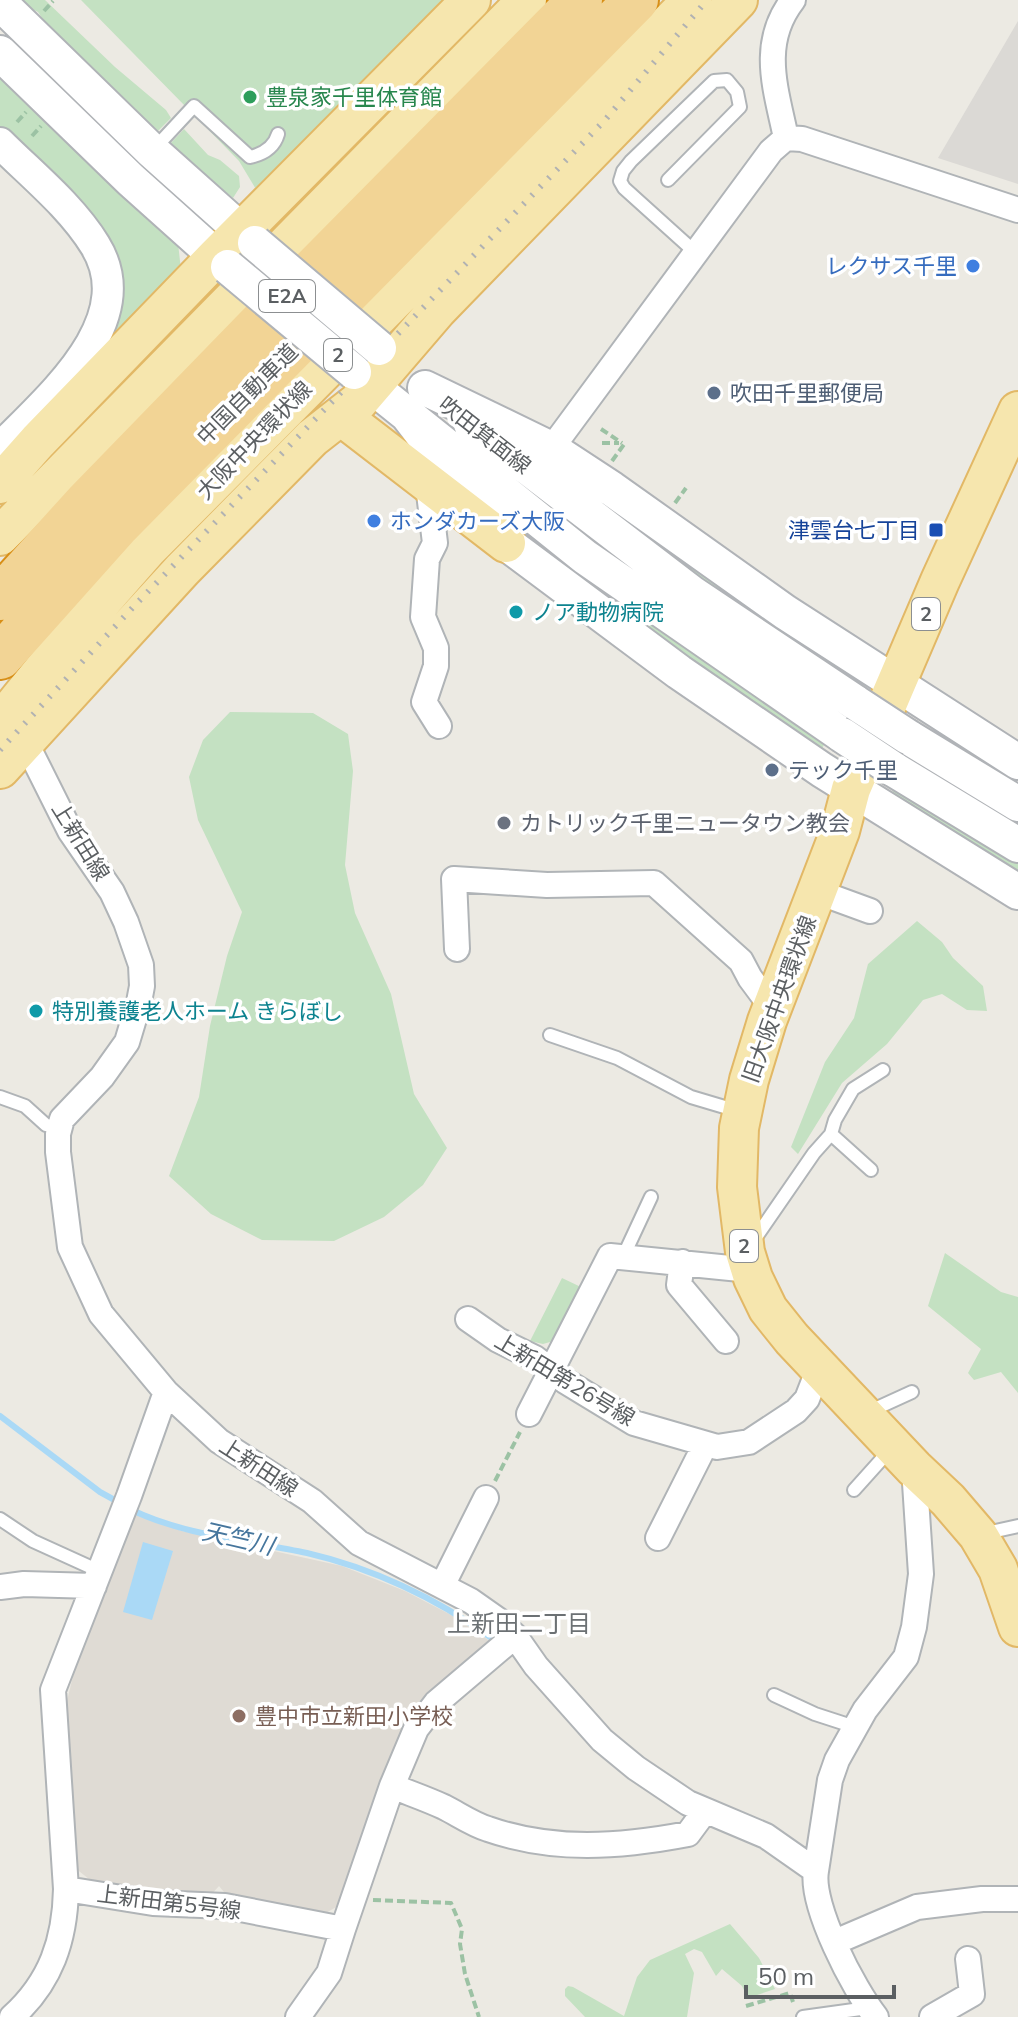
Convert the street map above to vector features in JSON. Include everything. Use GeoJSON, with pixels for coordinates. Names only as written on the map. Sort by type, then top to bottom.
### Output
{"type":"FeatureCollection","features":[{"type":"Feature","properties":{"kind":"highway","name":"中国自動車道"},"geometry":{"type":"LineString","coordinates":[[0,598],[87,502],[245,339],[580,0]]}},
{"type":"Feature","properties":{"kind":"highway","name":"中国自動車道"},"geometry":{"type":"LineString","coordinates":[[0,657],[117,526],[636,0]]}},
{"type":"Feature","properties":{"kind":"main road"},"geometry":{"type":"LineString","coordinates":[[0,484],[38,441],[235,250],[471,0]]}},
{"type":"Feature","properties":{"kind":"main road"},"geometry":{"type":"LineString","coordinates":[[0,536],[527,0]]}},
{"type":"Feature","properties":{"kind":"main road","name":"大阪中央環状線"},"geometry":{"type":"LineString","coordinates":[[12,732],[60,649],[147,550],[692,0]]}},
{"type":"Feature","properties":{"kind":"main road"},"geometry":{"type":"LineString","coordinates":[[0,769],[12,732],[182,570],[312,438],[341,416],[375,367],[437,310],[738,0]]}},
{"type":"Feature","properties":{"kind":"main road","name":"吹田箕面線"},"geometry":{"type":"LineString","coordinates":[[0,3],[152,151],[235,250]]}},
{"type":"Feature","properties":{"kind":"main road","name":"吹田箕面線"},"geometry":{"type":"LineString","coordinates":[[0,53],[78,130],[235,250],[417,402],[585,557],[893,769],[1018,845]]}},
{"type":"Feature","properties":{"kind":"main road"},"geometry":{"type":"LineString","coordinates":[[417,402],[551,449],[785,612],[1018,762]]}},
{"type":"Feature","properties":{"kind":"main road"},"geometry":{"type":"LineString","coordinates":[[417,402],[506,543]]}},
{"type":"Feature","properties":{"kind":"main road","name":"吹田箕面線"},"geometry":{"type":"LineString","coordinates":[[417,402],[503,450],[693,594],[908,737],[1018,804]]}},
{"type":"Feature","properties":{"kind":"main road"},"geometry":{"type":"LineString","coordinates":[[341,416],[428,485],[679,672],[851,789],[1018,892]]}},
{"type":"Feature","properties":{"kind":"main road","name":"旧大阪中央環状線"},"geometry":{"type":"LineString","coordinates":[[1014,429],[851,789],[840,831],[749,1080],[741,1112],[737,1187],[747,1261],[768,1309],[819,1368],[948,1500],[978,1535],[998,1569],[1018,1627]]}},
{"type":"Feature","properties":{"kind":"street"},"geometry":{"type":"LineString","coordinates":[[786,138],[771,60],[776,30],[793,0]]}},
{"type":"Feature","properties":{"kind":"street"},"geometry":{"type":"LineString","coordinates":[[551,449],[771,151],[786,138],[802,139],[1018,210]]}},
{"type":"Feature","properties":{"kind":"street"},"geometry":{"type":"LineString","coordinates":[[0,143],[55,197],[92,240],[105,268],[108,290],[103,323],[92,345],[0,448]]}},
{"type":"Feature","properties":{"kind":"street"},"geometry":{"type":"LineString","coordinates":[[428,485],[435,543],[427,559],[423,617],[436,648],[436,666],[424,702],[439,726]]}},
{"type":"Feature","properties":{"kind":"street","name":"上新田線"},"geometry":{"type":"LineString","coordinates":[[12,732],[70,831],[106,882],[121,910],[141,965],[141,994],[127,1042],[115,1062],[72,1107],[59,1127],[58,1152],[70,1247],[101,1314],[166,1392],[219,1441],[312,1501],[331,1515],[353,1539],[471,1601],[515,1636],[536,1666],[602,1740],[662,1788],[705,1811],[766,1836],[816,1871]]}},
{"type":"Feature","properties":{"kind":"street"},"geometry":{"type":"LineString","coordinates":[[457,949],[454,879],[547,885],[654,883],[741,961],[773,1009]]}},
{"type":"Feature","properties":{"kind":"street"},"geometry":{"type":"LineString","coordinates":[[818,892],[870,911]]}},
{"type":"Feature","properties":{"kind":"street"},"geometry":{"type":"LineString","coordinates":[[524,1424],[610,1256],[682,1262],[747,1261]]}},
{"type":"Feature","properties":{"kind":"street"},"geometry":{"type":"LineString","coordinates":[[682,1262],[679,1285],[726,1341]]}},
{"type":"Feature","properties":{"kind":"street","name":"上新田第26号線"},"geometry":{"type":"LineString","coordinates":[[468,1319],[498,1340],[535,1358],[634,1423],[705,1445],[731,1446],[749,1442],[763,1434],[802,1406],[819,1368]]}},
{"type":"Feature","properties":{"kind":"street","name":"上新田第5号線"},"geometry":{"type":"LineString","coordinates":[[166,1392],[126,1505],[53,1690],[66,1889],[153,1903],[225,1906],[343,1929]]}},
{"type":"Feature","properties":{"kind":"street"},"geometry":{"type":"LineString","coordinates":[[658,1538],[705,1445]]}},
{"type":"Feature","properties":{"kind":"street"},"geometry":{"type":"LineString","coordinates":[[872,2012],[835,1942],[815,1892],[816,1871],[830,1780],[837,1760],[855,1727],[906,1657],[914,1627],[921,1564],[904,1457]]}},
{"type":"Feature","properties":{"kind":"street"},"geometry":{"type":"LineString","coordinates":[[442,1586],[486,1498]]}},
{"type":"Feature","properties":{"kind":"street"},"geometry":{"type":"LineString","coordinates":[[0,1587],[96,1579]]}},
{"type":"Feature","properties":{"kind":"street"},"geometry":{"type":"LineString","coordinates":[[298,2017],[329,1973],[392,1786],[416,1729],[427,1713],[515,1636]]}},
{"type":"Feature","properties":{"kind":"street"},"geometry":{"type":"LineString","coordinates":[[392,1786],[486,1829],[543,1843],[588,1847],[635,1844],[688,1834],[705,1811]]}},
{"type":"Feature","properties":{"kind":"street"},"geometry":{"type":"LineString","coordinates":[[12,2017],[43,1982],[59,1949],[66,1889]]}},
{"type":"Feature","properties":{"kind":"street"},"geometry":{"type":"LineString","coordinates":[[835,1942],[917,1907],[982,1899],[1018,1899]]}},
{"type":"Feature","properties":{"kind":"street"},"geometry":{"type":"LineString","coordinates":[[932,2017],[972,1994],[968,1959]]}},
{"type":"Feature","properties":{"kind":"lane"},"geometry":{"type":"LineString","coordinates":[[668,180],[740,107],[737,92],[727,80],[714,81],[631,161],[620,181],[696,253]]}},
{"type":"Feature","properties":{"kind":"lane"},"geometry":{"type":"LineString","coordinates":[[152,151],[194,106],[245,154],[252,158],[256,155]]}},
{"type":"Feature","properties":{"kind":"lane"},"geometry":{"type":"LineString","coordinates":[[550,1035],[617,1058],[691,1097],[741,1112]]}},
{"type":"Feature","properties":{"kind":"lane"},"geometry":{"type":"LineString","coordinates":[[747,1261],[831,1134],[835,1120],[853,1089],[883,1070]]}},
{"type":"Feature","properties":{"kind":"lane"},"geometry":{"type":"LineString","coordinates":[[0,1097],[25,1106],[46,1125],[59,1127]]}},
{"type":"Feature","properties":{"kind":"lane"},"geometry":{"type":"LineString","coordinates":[[831,1134],[871,1170]]}},
{"type":"Feature","properties":{"kind":"lane"},"geometry":{"type":"LineString","coordinates":[[623,1257],[651,1197]]}},
{"type":"Feature","properties":{"kind":"lane"},"geometry":{"type":"LineString","coordinates":[[863,1414],[912,1392]]}},
{"type":"Feature","properties":{"kind":"lane"},"geometry":{"type":"LineString","coordinates":[[854,1490],[904,1457]]}},
{"type":"Feature","properties":{"kind":"lane"},"geometry":{"type":"LineString","coordinates":[[0,1519],[96,1579]]}},
{"type":"Feature","properties":{"kind":"lane"},"geometry":{"type":"LineString","coordinates":[[978,1535],[1018,1526]]}},
{"type":"Feature","properties":{"kind":"lane"},"geometry":{"type":"LineString","coordinates":[[774,1695],[815,1714],[855,1727]]}},
{"type":"Feature","properties":{"kind":"lane"},"geometry":{"type":"LineString","coordinates":[[803,2017],[872,2012]]}},
{"type":"Feature","properties":{"kind":"path"},"geometry":{"type":"LineString","coordinates":[[601,429],[625,443],[607,467]]}},
{"type":"Feature","properties":{"kind":"path"},"geometry":{"type":"LineString","coordinates":[[602,443],[622,443]]}},
{"type":"Feature","properties":{"kind":"path"},"geometry":{"type":"LineString","coordinates":[[499,1473],[524,1424]]}},
{"type":"Feature","properties":{"kind":"path"},"geometry":{"type":"LineString","coordinates":[[352,1899],[451,1903],[462,1929],[460,1944],[465,1974],[479,2017]]}},
{"type":"Feature","properties":{"kind":"path"},"geometry":{"type":"LineString","coordinates":[[746,2006],[790,1993],[793,2002]]}},
{"type":"Feature","properties":{"kind":"shaded area"},"geometry":{"type":"Polygon","coordinates":[[[1018,21],[1018,184],[938,158],[1018,21]]]}},
{"type":"Feature","properties":{"kind":"shaded area","name":"豊中市立新田小学校"},"geometry":{"type":"Polygon","coordinates":[[[132,1513],[182,1531],[342,1566],[405,1591],[457,1618],[491,1642],[413,1712],[338,1906],[324,1914],[228,1897],[219,1886],[210,1896],[159,1894],[89,1879],[75,1868],[66,1705],[75,1668],[132,1513]]]}},
{"type":"Feature","properties":{"kind":"green space"},"geometry":{"type":"Polygon","coordinates":[[[15,0],[45,0],[115,67],[166,110],[171,118],[155,134],[50,30],[38,12],[15,0]]]}},
{"type":"Feature","properties":{"kind":"green space"},"geometry":{"type":"Polygon","coordinates":[[[81,0],[458,0],[260,196],[239,161],[81,0]]]}},
{"type":"Feature","properties":{"kind":"green space"},"geometry":{"type":"Polygon","coordinates":[[[0,69],[178,243],[181,270],[110,340],[118,320],[121,294],[0,129],[0,69]]]}},
{"type":"Feature","properties":{"kind":"green space"},"geometry":{"type":"Polygon","coordinates":[[[184,129],[208,155],[220,160],[239,176],[240,187],[233,198],[169,145],[184,129]]]}},
{"type":"Feature","properties":{"kind":"green space"},"geometry":{"type":"Polygon","coordinates":[[[571,476],[862,681],[861,692],[587,500],[571,476]]]}},
{"type":"Feature","properties":{"kind":"green space"},"geometry":{"type":"Polygon","coordinates":[[[486,500],[618,600],[825,743],[819,754],[558,567],[486,500]]]}},
{"type":"Feature","properties":{"kind":"green space"},"geometry":{"type":"Polygon","coordinates":[[[230,712],[313,713],[348,734],[353,771],[345,865],[355,913],[391,994],[414,1094],[447,1148],[423,1185],[384,1217],[334,1241],[262,1240],[211,1214],[169,1176],[199,1097],[210,1026],[227,956],[242,912],[198,820],[189,777],[203,740],[230,712]]]}},
{"type":"Feature","properties":{"kind":"green space"},"geometry":{"type":"Polygon","coordinates":[[[894,788],[1018,863],[1018,878],[889,800],[894,788]]]}},
{"type":"Feature","properties":{"kind":"green space"},"geometry":{"type":"Polygon","coordinates":[[[917,921],[942,942],[953,958],[983,986],[987,1011],[967,1010],[942,994],[923,1000],[887,1044],[842,1083],[798,1154],[791,1147],[825,1062],[854,1018],[868,964],[917,921]]]}},
{"type":"Feature","properties":{"kind":"green space"},"geometry":{"type":"Polygon","coordinates":[[[945,1253],[1001,1292],[1018,1297],[1018,1393],[1001,1372],[974,1380],[968,1373],[981,1349],[928,1306],[945,1253]]]}},
{"type":"Feature","properties":{"kind":"green space"},"geometry":{"type":"Polygon","coordinates":[[[562,1278],[583,1288],[557,1340],[543,1344],[530,1341],[562,1278]]]}},
{"type":"Feature","properties":{"kind":"green space"},"geometry":{"type":"Polygon","coordinates":[[[730,1924],[759,1958],[775,1989],[748,1998],[742,1986],[722,1969],[716,1976],[702,1952],[694,1949],[685,1954],[694,1973],[687,2017],[585,2017],[565,1996],[565,1989],[573,1987],[624,2016],[637,1977],[650,1960],[730,1924]]]}},
{"type":"Feature","properties":{"kind":"water"},"geometry":{"type":"Polygon","coordinates":[[[143,1542],[173,1551],[152,1620],[123,1612],[143,1542]]]}},
{"type":"Feature","properties":{"kind":"waterway","name":"天竺川"},"geometry":{"type":"LineString","coordinates":[[0,1416],[100,1492],[120,1503]]}},
{"type":"Feature","properties":{"kind":"waterway","name":"天竺川"},"geometry":{"type":"LineString","coordinates":[[130,1509],[194,1531],[307,1553],[355,1567],[426,1597],[490,1637]]}},
{"type":"Feature","properties":{"kind":"railway"},"geometry":{"type":"LineString","coordinates":[[0,750],[137,603],[605,120],[707,0]]}},
{"type":"Feature","properties":{"kind":"place","name":"豊泉家千里体育館"},"geometry":{"type":"Point","coordinates":[250,97]}},
{"type":"Feature","properties":{"kind":"place","name":"レクサス千里"},"geometry":{"type":"Point","coordinates":[973,266]}},
{"type":"Feature","properties":{"kind":"place","name":"吹田千里郵便局"},"geometry":{"type":"Point","coordinates":[714,393]}},
{"type":"Feature","properties":{"kind":"place","name":"ホンダカーズ大阪"},"geometry":{"type":"Point","coordinates":[374,521]}},
{"type":"Feature","properties":{"kind":"place","name":"津雲台七丁目"},"geometry":{"type":"Point","coordinates":[936,530]}},
{"type":"Feature","properties":{"kind":"place","name":"ノア動物病院"},"geometry":{"type":"Point","coordinates":[516,612]}},
{"type":"Feature","properties":{"kind":"place","name":"テック千里"},"geometry":{"type":"Point","coordinates":[772,770]}},
{"type":"Feature","properties":{"kind":"place","name":"カトリック千里ニュータウン教会"},"geometry":{"type":"Point","coordinates":[504,823]}},
{"type":"Feature","properties":{"kind":"place","name":"特別養護老人ホーム きらぼし"},"geometry":{"type":"Point","coordinates":[36,1011]}},
{"type":"Feature","properties":{"kind":"place","name":"豊中市立新田小学校"},"geometry":{"type":"Point","coordinates":[239,1716]}},
{"type":"Feature","properties":{"kind":"district","name":"上新田二丁目"},"geometry":{"type":"Point","coordinates":[519,1624]}}]}
